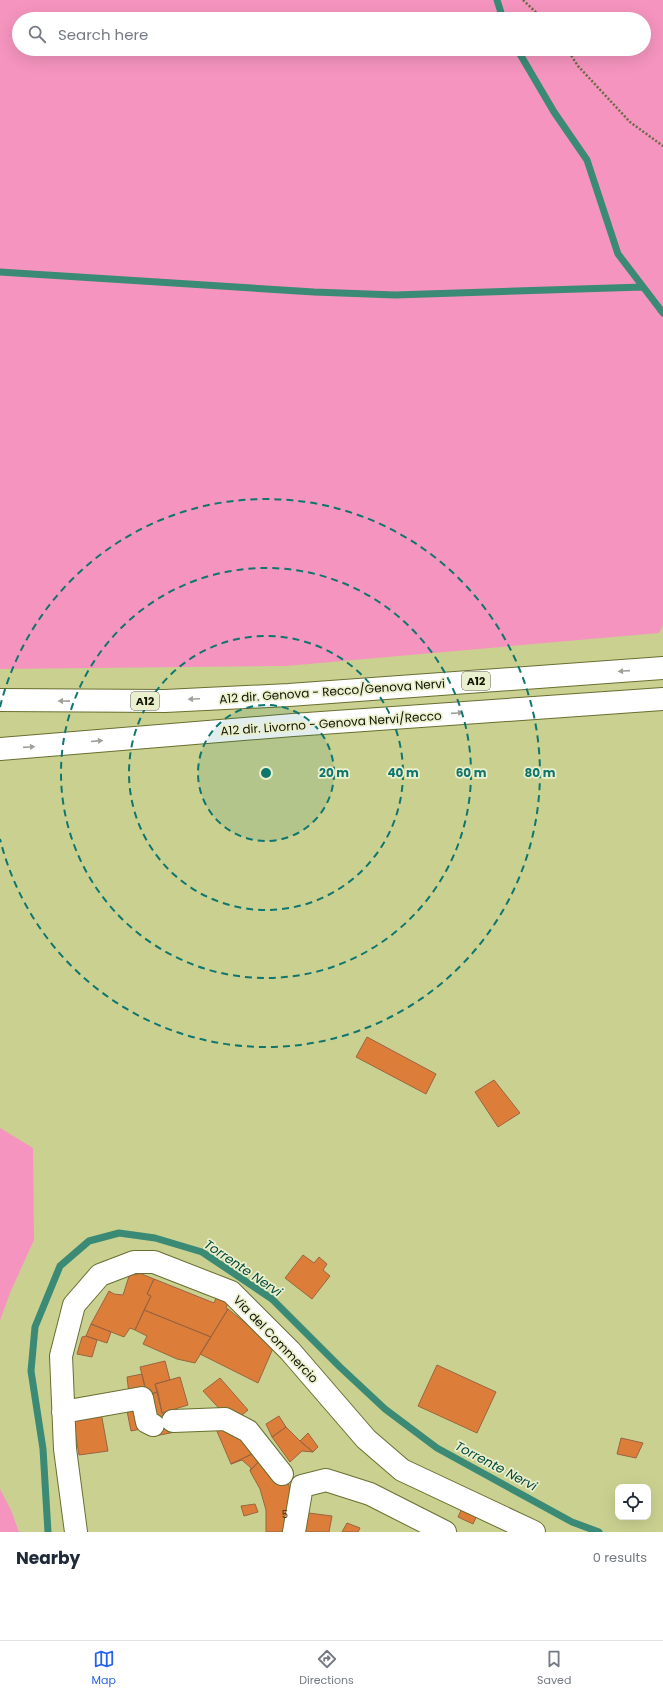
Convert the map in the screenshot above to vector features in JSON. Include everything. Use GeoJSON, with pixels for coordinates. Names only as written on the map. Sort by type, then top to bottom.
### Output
{"type":"FeatureCollection","features":[{"type":"Feature","properties":{"kind":"main road","name":"A12 dir. Genova - Recco/Genova Nervi"},"geometry":{"type":"LineString","coordinates":[[0,700],[165,701],[289,695],[663,668]]}},
{"type":"Feature","properties":{"kind":"main road","name":"A12 dir. Livorno - Genova Nervi/Recco"},"geometry":{"type":"LineString","coordinates":[[0,749],[293,725],[663,699]]}},
{"type":"Feature","properties":{"kind":"main road","name":"Via del Commercio"},"geometry":{"type":"LineString","coordinates":[[76,1532],[65,1449],[61,1356],[74,1305],[100,1274],[134,1262],[154,1262],[231,1292],[290,1351],[366,1439],[402,1470],[534,1532]]}},
{"type":"Feature","properties":{"kind":"main road"},"geometry":{"type":"LineString","coordinates":[[63,1412],[142,1398],[147,1422],[163,1423],[225,1419],[248,1431],[282,1474]]}},
{"type":"Feature","properties":{"kind":"main road"},"geometry":{"type":"LineString","coordinates":[[294,1532],[302,1486],[326,1480],[370,1494],[445,1532]]}},
{"type":"Feature","properties":{"kind":"path"},"geometry":{"type":"LineString","coordinates":[[523,0],[536,12]]}},
{"type":"Feature","properties":{"kind":"path"},"geometry":{"type":"LineString","coordinates":[[572,56],[578,66],[630,122],[663,146]]}},
{"type":"Feature","properties":{"kind":"shaded area"},"geometry":{"type":"Polygon","coordinates":[[[0,0],[663,0],[663,625],[659,633],[286,666],[0,669],[0,0]]]}},
{"type":"Feature","properties":{"kind":"shaded area"},"geometry":{"type":"Polygon","coordinates":[[[0,1128],[33,1148],[34,1240],[10,1293],[0,1321],[0,1128]]]}},
{"type":"Feature","properties":{"kind":"shaded area"},"geometry":{"type":"Polygon","coordinates":[[[0,1489],[11,1510],[19,1532],[0,1532],[0,1489]]]}},
{"type":"Feature","properties":{"kind":"building"},"geometry":{"type":"Polygon","coordinates":[[[367,1037],[436,1074],[426,1094],[356,1057],[367,1037]]]}},
{"type":"Feature","properties":{"kind":"building"},"geometry":{"type":"Polygon","coordinates":[[[494,1080],[520,1113],[498,1127],[475,1092],[494,1080]]]}},
{"type":"Feature","properties":{"kind":"building"},"geometry":{"type":"Polygon","coordinates":[[[303,1255],[314,1263],[319,1257],[327,1264],[323,1270],[330,1276],[312,1299],[285,1278],[303,1255]]]}},
{"type":"Feature","properties":{"kind":"building"},"geometry":{"type":"Polygon","coordinates":[[[130,1273],[137,1275],[139,1273],[154,1279],[147,1294],[151,1296],[135,1330],[130,1328],[124,1337],[91,1324],[109,1291],[114,1294],[123,1295],[130,1273]]]}},
{"type":"Feature","properties":{"kind":"building"},"geometry":{"type":"Polygon","coordinates":[[[154,1279],[214,1303],[218,1293],[230,1298],[226,1308],[228,1309],[211,1337],[144,1310],[151,1296],[147,1294],[154,1279]]]}},
{"type":"Feature","properties":{"kind":"building"},"geometry":{"type":"Polygon","coordinates":[[[228,1309],[274,1346],[258,1383],[200,1354],[228,1309]]]}},
{"type":"Feature","properties":{"kind":"building"},"geometry":{"type":"Polygon","coordinates":[[[144,1310],[211,1337],[195,1363],[177,1359],[143,1344],[147,1336],[135,1330],[144,1310]]]}},
{"type":"Feature","properties":{"kind":"building"},"geometry":{"type":"Polygon","coordinates":[[[91,1324],[111,1332],[107,1343],[86,1336],[91,1324]]]}},
{"type":"Feature","properties":{"kind":"building"},"geometry":{"type":"Polygon","coordinates":[[[86,1336],[97,1340],[92,1357],[77,1354],[82,1337],[86,1336]]]}},
{"type":"Feature","properties":{"kind":"building"},"geometry":{"type":"Polygon","coordinates":[[[165,1361],[170,1380],[155,1384],[158,1392],[147,1395],[140,1367],[165,1361]]]}},
{"type":"Feature","properties":{"kind":"building"},"geometry":{"type":"Polygon","coordinates":[[[437,1365],[496,1392],[477,1433],[418,1406],[437,1365]]]}},
{"type":"Feature","properties":{"kind":"building"},"geometry":{"type":"Polygon","coordinates":[[[142,1374],[146,1392],[129,1394],[127,1377],[142,1374]]]}},
{"type":"Feature","properties":{"kind":"building"},"geometry":{"type":"Polygon","coordinates":[[[180,1377],[188,1405],[162,1413],[155,1384],[180,1377]]]}},
{"type":"Feature","properties":{"kind":"building"},"geometry":{"type":"Polygon","coordinates":[[[220,1378],[248,1410],[236,1420],[227,1417],[203,1391],[220,1378]]]}},
{"type":"Feature","properties":{"kind":"building"},"geometry":{"type":"Polygon","coordinates":[[[158,1392],[162,1413],[170,1411],[175,1432],[155,1436],[147,1395],[158,1392]]]}},
{"type":"Feature","properties":{"kind":"building"},"geometry":{"type":"Polygon","coordinates":[[[140,1403],[146,1428],[131,1431],[126,1406],[140,1403]]]}},
{"type":"Feature","properties":{"kind":"building"},"geometry":{"type":"Polygon","coordinates":[[[100,1407],[108,1451],[79,1455],[72,1412],[100,1407]]]}},
{"type":"Feature","properties":{"kind":"building"},"geometry":{"type":"Polygon","coordinates":[[[279,1416],[286,1427],[272,1437],[266,1424],[279,1416]]]}},
{"type":"Feature","properties":{"kind":"building"},"geometry":{"type":"Polygon","coordinates":[[[213,1422],[236,1433],[252,1454],[231,1464],[213,1422]]]}},
{"type":"Feature","properties":{"kind":"building"},"geometry":{"type":"Polygon","coordinates":[[[286,1427],[313,1452],[302,1451],[290,1462],[272,1437],[286,1427]]]}},
{"type":"Feature","properties":{"kind":"building"},"geometry":{"type":"Polygon","coordinates":[[[308,1433],[318,1447],[313,1452],[300,1441],[308,1433]]]}},
{"type":"Feature","properties":{"kind":"building"},"geometry":{"type":"Polygon","coordinates":[[[621,1438],[643,1443],[636,1458],[617,1454],[621,1438]]]}},
{"type":"Feature","properties":{"kind":"building"},"geometry":{"type":"Polygon","coordinates":[[[252,1454],[258,1462],[250,1471],[251,1468],[242,1460],[231,1464],[252,1454]]]}},
{"type":"Feature","properties":{"kind":"building"},"geometry":{"type":"Polygon","coordinates":[[[258,1462],[276,1478],[284,1478],[289,1484],[291,1513],[290,1532],[266,1532],[266,1510],[260,1489],[250,1471],[258,1462]]]}},
{"type":"Feature","properties":{"kind":"building"},"geometry":{"type":"Polygon","coordinates":[[[255,1504],[258,1512],[244,1516],[241,1506],[255,1504]]]}},
{"type":"Feature","properties":{"kind":"building"},"geometry":{"type":"Polygon","coordinates":[[[464,1504],[479,1511],[473,1524],[458,1517],[464,1504]]]}},
{"type":"Feature","properties":{"kind":"building"},"geometry":{"type":"Polygon","coordinates":[[[301,1512],[332,1516],[329,1532],[299,1532],[301,1512]]]}},
{"type":"Feature","properties":{"kind":"building"},"geometry":{"type":"Polygon","coordinates":[[[347,1523],[360,1528],[358,1532],[342,1532],[347,1523]]]}},
{"type":"Feature","properties":{"kind":"waterway"},"geometry":{"type":"LineString","coordinates":[[497,0],[501,12]]}},
{"type":"Feature","properties":{"kind":"waterway"},"geometry":{"type":"LineString","coordinates":[[521,56],[554,112],[587,160],[618,254],[663,313]]}},
{"type":"Feature","properties":{"kind":"waterway"},"geometry":{"type":"LineString","coordinates":[[0,272],[314,292],[395,295],[643,287]]}},
{"type":"Feature","properties":{"kind":"waterway","name":"Torrente Nervi"},"geometry":{"type":"LineString","coordinates":[[48,1532],[43,1449],[31,1371],[35,1327],[60,1266],[89,1241],[119,1233],[155,1238],[202,1252],[272,1299],[340,1367],[385,1409],[437,1448],[572,1522],[599,1532]]}}]}
